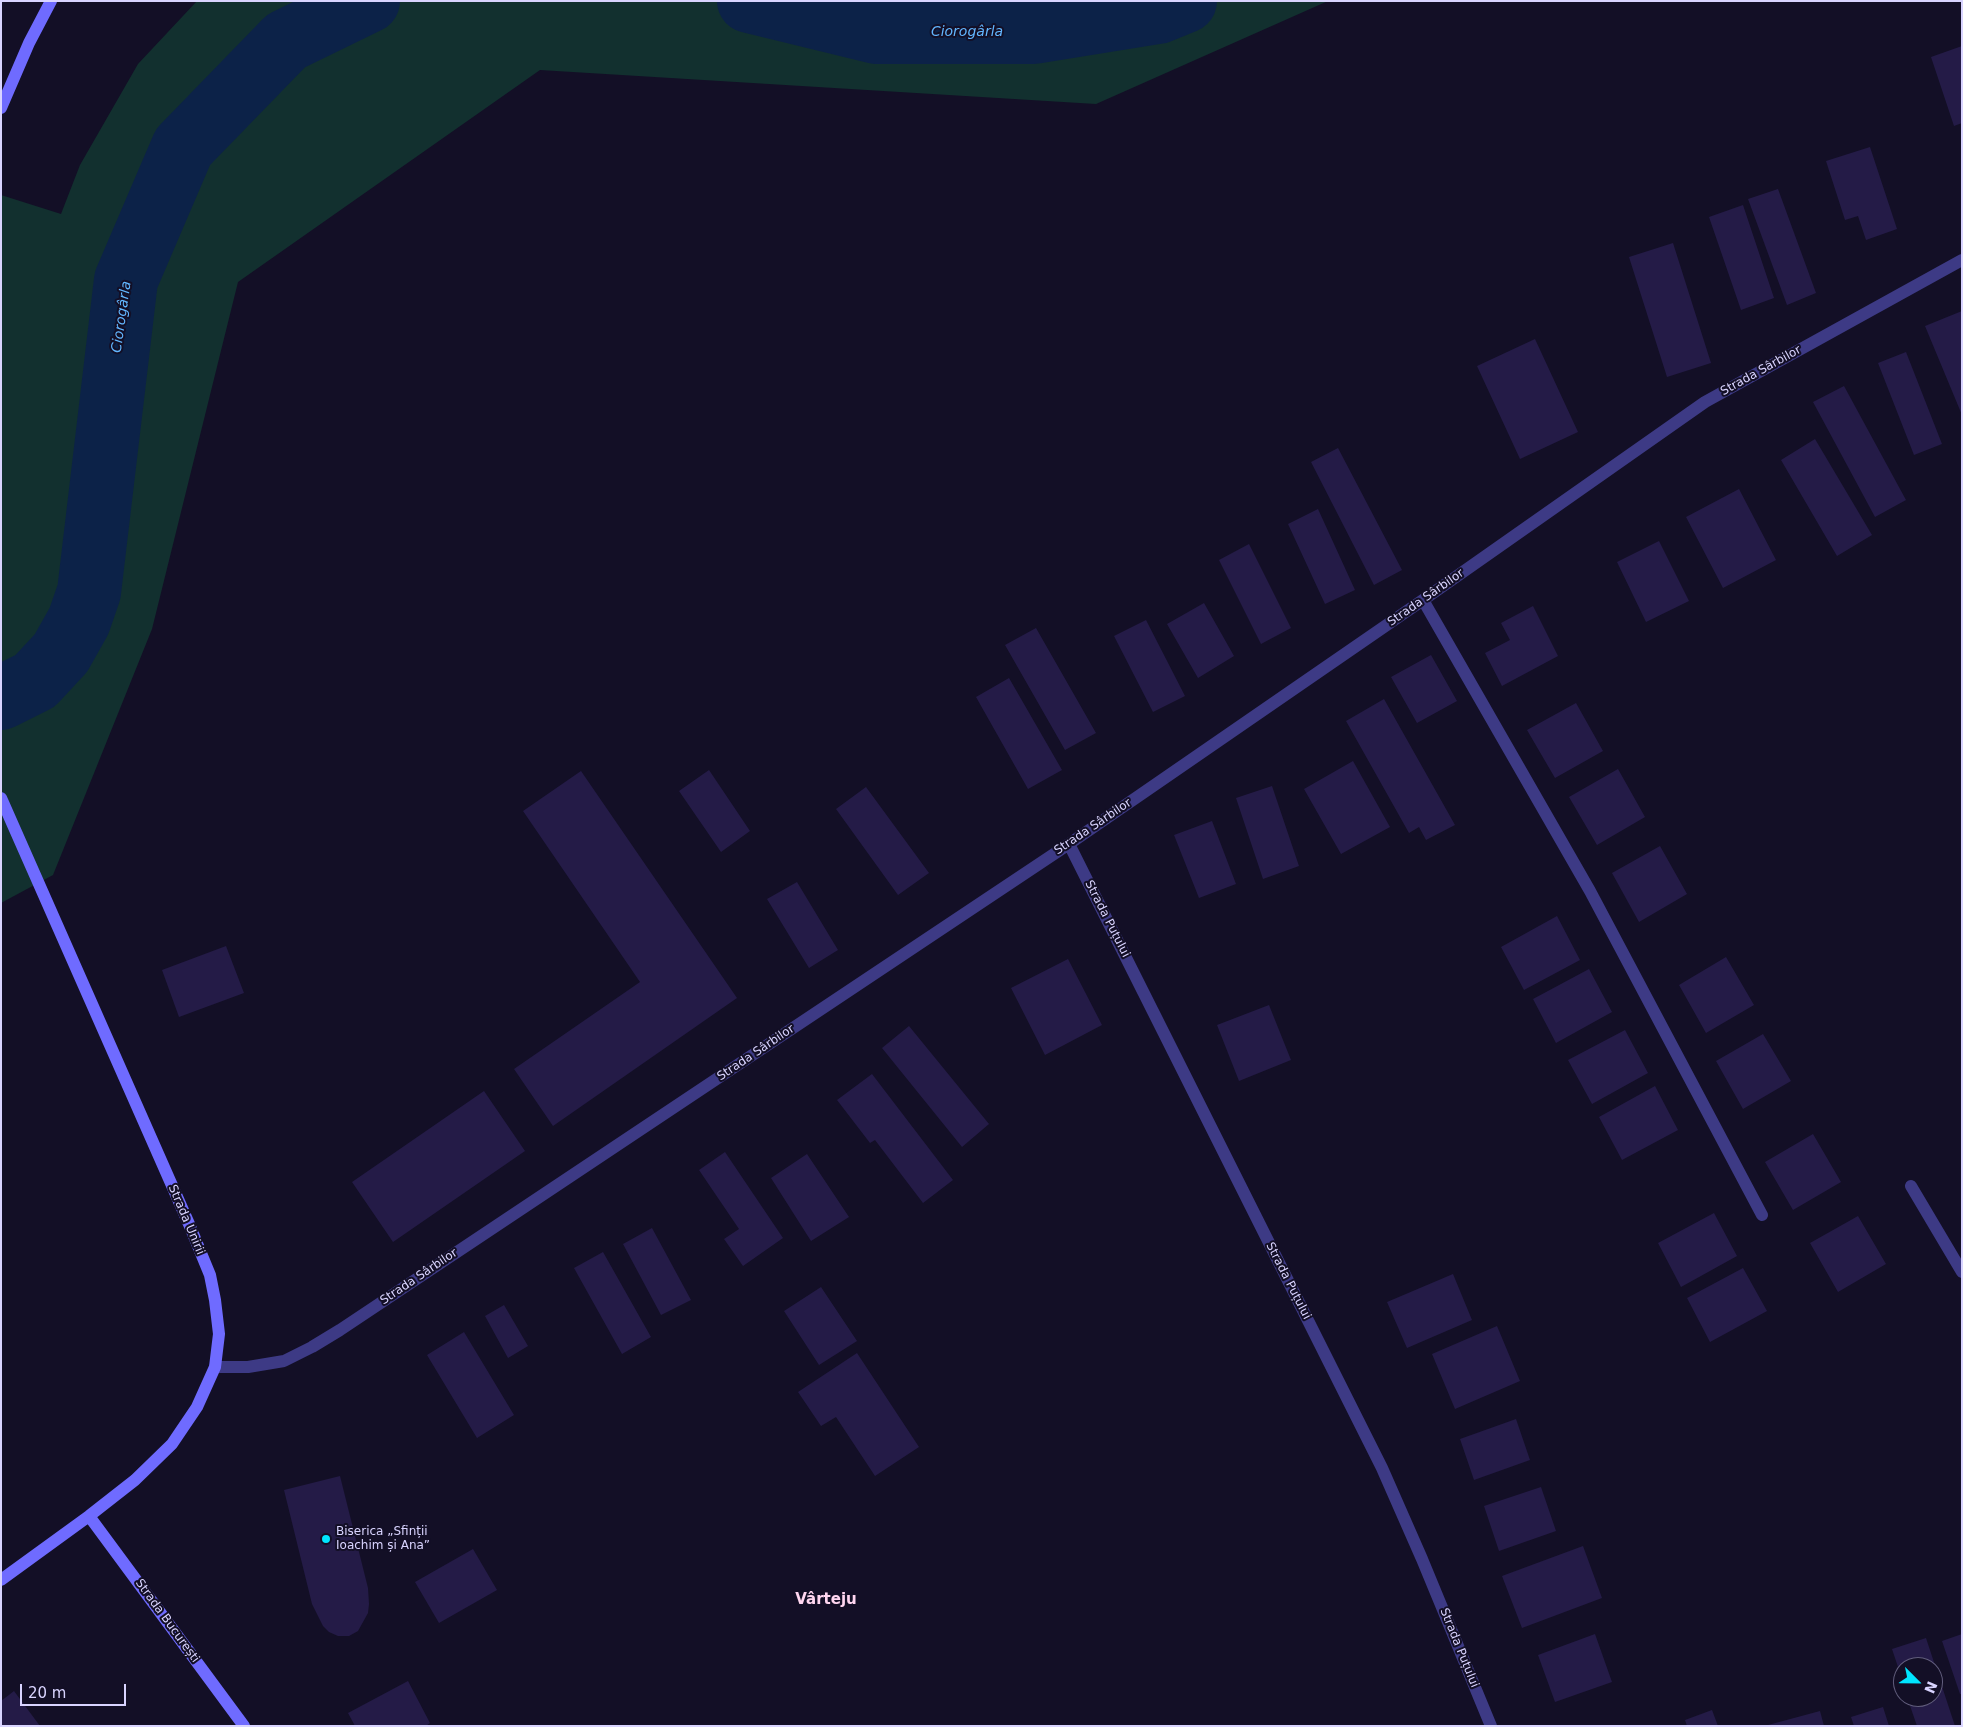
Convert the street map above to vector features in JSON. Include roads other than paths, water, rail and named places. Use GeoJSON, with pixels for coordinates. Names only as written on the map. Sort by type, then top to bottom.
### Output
{"type":"FeatureCollection","features":[{"type":"Feature","properties":{"kind":"main road"},"geometry":{"type":"LineString","coordinates":[[1,108],[29,43],[51,1]]}},
{"type":"Feature","properties":{"kind":"main road","name":"Strada Unirii"},"geometry":{"type":"LineString","coordinates":[[1,798],[210,1275],[219,1334],[215,1368],[197,1407],[172,1444],[135,1480],[90,1516],[1,1580]]}},
{"type":"Feature","properties":{"kind":"main road","name":"Strada București"},"geometry":{"type":"LineString","coordinates":[[90,1516],[244,1726]]}},
{"type":"Feature","properties":{"kind":"street","name":"Strada Sârbilor"},"geometry":{"type":"LineString","coordinates":[[215,1368],[248,1367],[284,1361],[312,1347],[1069,844],[1423,600],[1705,402],[1962,260]]}},
{"type":"Feature","properties":{"kind":"street"},"geometry":{"type":"LineString","coordinates":[[1423,600],[1590,891],[1762,1215]]}},
{"type":"Feature","properties":{"kind":"street","name":"Strada Puțului"},"geometry":{"type":"LineString","coordinates":[[1069,844],[1382,1468],[1491,1726]]}},
{"type":"Feature","properties":{"kind":"street"},"geometry":{"type":"LineString","coordinates":[[1911,1186],[1962,1272]]}},
{"type":"Feature","properties":{"kind":"waterway","name":"Ciorogârla"},"geometry":{"type":"LineString","coordinates":[[1,698],[35,681],[61,653],[79,621],[89,592],[126,280],[183,147],[286,41],[368,1]]}},
{"type":"Feature","properties":{"kind":"waterway","name":"Ciorogârla"},"geometry":{"type":"LineString","coordinates":[[749,1],[876,32],[1034,32],[1158,12],[1185,1]]}},
{"type":"Feature","properties":{"kind":"place","name":"Biserica „Sfinții Ioachim și Ana”"},"geometry":{"type":"Point","coordinates":[326,1539]}},
{"type":"Feature","properties":{"kind":"district","name":"Vârteju"},"geometry":{"type":"Point","coordinates":[826,1600]}}]}
